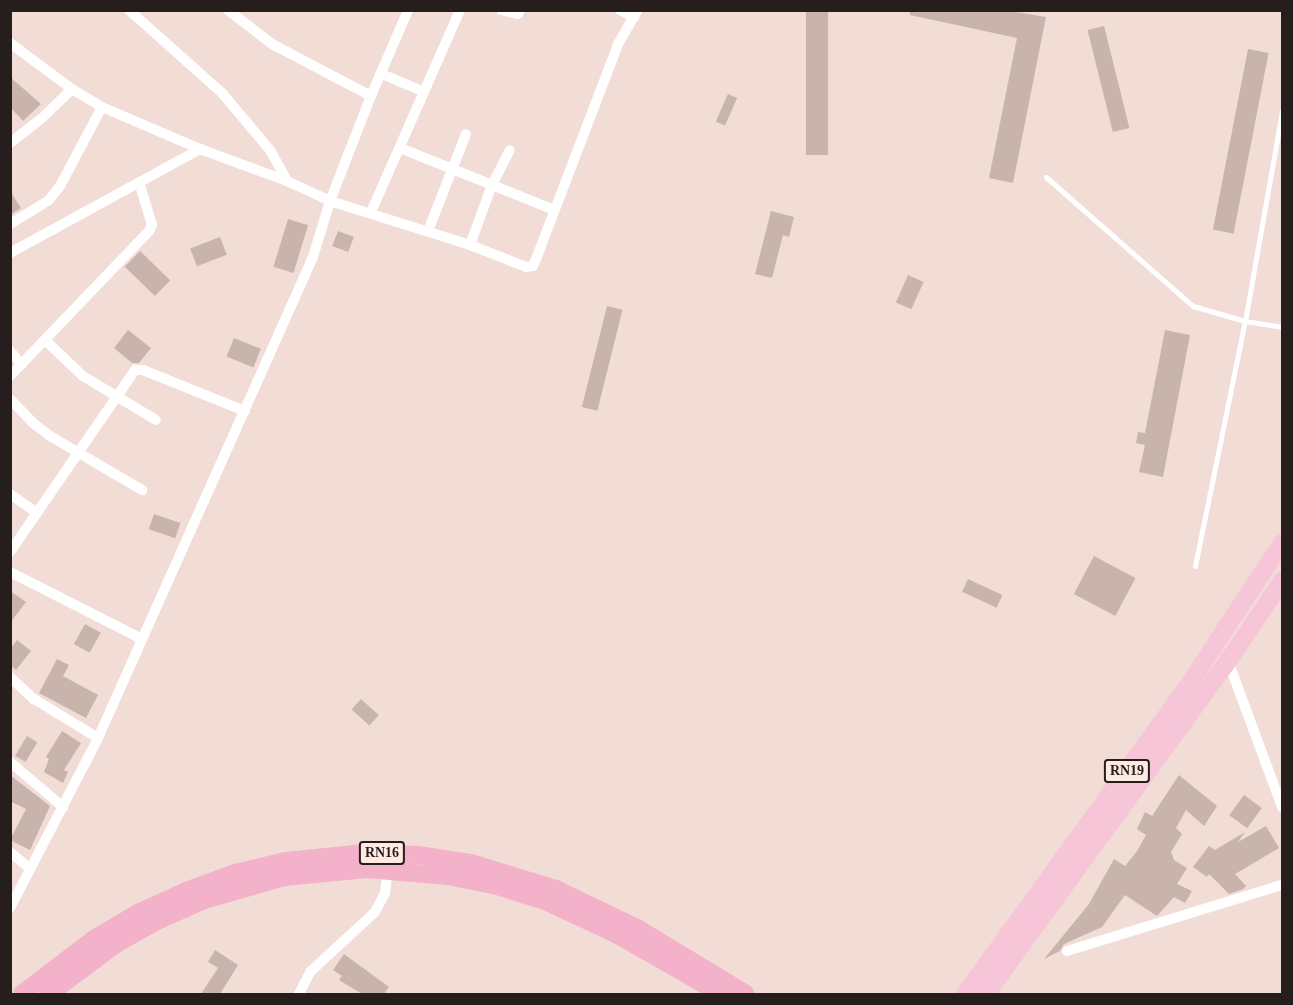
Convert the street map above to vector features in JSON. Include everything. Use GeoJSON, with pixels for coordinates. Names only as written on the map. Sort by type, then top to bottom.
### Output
{"type":"FeatureCollection","features":[{"type":"Feature","properties":{"kind":"highway","name":"RN16"},"geometry":{"type":"LineString","coordinates":[[22,994],[94,939],[138,913],[186,891],[235,873],[286,861],[373,853],[418,855],[471,863],[556,889],[637,928],[746,994]]}},
{"type":"Feature","properties":{"kind":"highway","name":"RN16"},"geometry":{"type":"LineString","coordinates":[[49,994],[116,944],[157,921],[204,900],[284,877],[339,870],[388,870],[473,880],[545,901],[614,933],[721,994]]}},
{"type":"Feature","properties":{"kind":"main road","name":"RN19"},"geometry":{"type":"LineString","coordinates":[[965,994],[1184,692],[1282,543]]}},
{"type":"Feature","properties":{"kind":"main road","name":"RN19"},"geometry":{"type":"LineString","coordinates":[[986,994],[1228,661],[1282,581]]}},
{"type":"Feature","properties":{"kind":"street"},"geometry":{"type":"LineString","coordinates":[[129,10],[222,93],[270,150],[287,181]]}},
{"type":"Feature","properties":{"kind":"street"},"geometry":{"type":"LineString","coordinates":[[228,10],[272,44],[370,96]]}},
{"type":"Feature","properties":{"kind":"street"},"geometry":{"type":"LineString","coordinates":[[10,908],[98,738],[245,411],[313,257],[330,201],[370,96],[382,74],[408,10]]}},
{"type":"Feature","properties":{"kind":"street"},"geometry":{"type":"LineString","coordinates":[[371,212],[460,10]]}},
{"type":"Feature","properties":{"kind":"street"},"geometry":{"type":"LineString","coordinates":[[501,10],[518,14],[520,10]]}},
{"type":"Feature","properties":{"kind":"street"},"geometry":{"type":"LineString","coordinates":[[10,43],[72,89],[102,107],[200,149],[287,181],[330,201],[470,245],[518,266],[533,266],[618,44],[636,14],[620,10]]}},
{"type":"Feature","properties":{"kind":"street"},"geometry":{"type":"LineString","coordinates":[[382,74],[423,91]]}},
{"type":"Feature","properties":{"kind":"street"},"geometry":{"type":"LineString","coordinates":[[10,143],[41,119],[72,89]]}},
{"type":"Feature","properties":{"kind":"street"},"geometry":{"type":"LineString","coordinates":[[10,224],[49,200],[60,186],[102,107]]}},
{"type":"Feature","properties":{"kind":"street"},"geometry":{"type":"LineString","coordinates":[[428,231],[466,134]]}},
{"type":"Feature","properties":{"kind":"street"},"geometry":{"type":"LineString","coordinates":[[400,148],[554,210]]}},
{"type":"Feature","properties":{"kind":"street"},"geometry":{"type":"LineString","coordinates":[[10,253],[200,149]]}},
{"type":"Feature","properties":{"kind":"street"},"geometry":{"type":"LineString","coordinates":[[470,245],[492,185],[510,150]]}},
{"type":"Feature","properties":{"kind":"street"},"geometry":{"type":"LineString","coordinates":[[10,376],[149,231],[152,225],[139,182]]}},
{"type":"Feature","properties":{"kind":"street"},"geometry":{"type":"LineString","coordinates":[[45,340],[83,376],[156,420]]}},
{"type":"Feature","properties":{"kind":"street"},"geometry":{"type":"LineString","coordinates":[[10,351],[22,365]]}},
{"type":"Feature","properties":{"kind":"street"},"geometry":{"type":"LineString","coordinates":[[10,552],[78,455],[130,374],[138,369],[245,411]]}},
{"type":"Feature","properties":{"kind":"street"},"geometry":{"type":"LineString","coordinates":[[10,399],[33,423],[78,455],[142,490]]}},
{"type":"Feature","properties":{"kind":"street"},"geometry":{"type":"LineString","coordinates":[[10,494],[37,513]]}},
{"type":"Feature","properties":{"kind":"street"},"geometry":{"type":"LineString","coordinates":[[10,572],[142,639]]}},
{"type":"Feature","properties":{"kind":"street"},"geometry":{"type":"LineString","coordinates":[[1228,661],[1282,807]]}},
{"type":"Feature","properties":{"kind":"street"},"geometry":{"type":"LineString","coordinates":[[10,677],[34,699],[98,738]]}},
{"type":"Feature","properties":{"kind":"street"},"geometry":{"type":"LineString","coordinates":[[10,762],[63,807]]}},
{"type":"Feature","properties":{"kind":"street"},"geometry":{"type":"LineString","coordinates":[[10,852],[30,869]]}},
{"type":"Feature","properties":{"kind":"street"},"geometry":{"type":"LineString","coordinates":[[299,994],[310,972],[375,912],[385,893],[388,870]]}},
{"type":"Feature","properties":{"kind":"street"},"geometry":{"type":"LineString","coordinates":[[1067,951],[1282,885]]}},
{"type":"Feature","properties":{"kind":"lane"},"geometry":{"type":"LineString","coordinates":[[1195,566],[1245,321],[1282,111]]}},
{"type":"Feature","properties":{"kind":"lane"},"geometry":{"type":"LineString","coordinates":[[1046,177],[1193,306],[1245,321],[1282,327]]}},
{"type":"Feature","properties":{"kind":"building"},"geometry":{"type":"Polygon","coordinates":[[[806,10],[828,10],[828,155],[806,155],[806,10]]]}},
{"type":"Feature","properties":{"kind":"building"},"geometry":{"type":"Polygon","coordinates":[[[910,10],[1003,10],[1046,17],[1013,183],[989,178],[1017,38],[910,15],[910,10]]]}},
{"type":"Feature","properties":{"kind":"building"},"geometry":{"type":"Polygon","coordinates":[[[1104,26],[1129,128],[1113,132],[1088,30],[1104,26]]]}},
{"type":"Feature","properties":{"kind":"building"},"geometry":{"type":"Polygon","coordinates":[[[1248,49],[1269,53],[1234,234],[1213,230],[1248,49]]]}},
{"type":"Feature","properties":{"kind":"building"},"geometry":{"type":"Polygon","coordinates":[[[10,77],[41,104],[23,121],[10,107],[10,77]]]}},
{"type":"Feature","properties":{"kind":"building"},"geometry":{"type":"Polygon","coordinates":[[[728,94],[737,98],[725,125],[716,121],[728,94]]]}},
{"type":"Feature","properties":{"kind":"building"},"geometry":{"type":"Polygon","coordinates":[[[10,191],[21,208],[10,215],[10,191]]]}},
{"type":"Feature","properties":{"kind":"building"},"geometry":{"type":"Polygon","coordinates":[[[771,211],[794,217],[789,237],[783,235],[772,278],[755,274],[771,211]]]}},
{"type":"Feature","properties":{"kind":"building"},"geometry":{"type":"Polygon","coordinates":[[[288,219],[308,225],[293,273],[273,267],[288,219]]]}},
{"type":"Feature","properties":{"kind":"building"},"geometry":{"type":"Polygon","coordinates":[[[338,231],[354,237],[348,252],[332,246],[338,231]]]}},
{"type":"Feature","properties":{"kind":"building"},"geometry":{"type":"Polygon","coordinates":[[[220,237],[227,255],[197,266],[190,248],[220,237]]]}},
{"type":"Feature","properties":{"kind":"building"},"geometry":{"type":"Polygon","coordinates":[[[140,251],[170,280],[155,296],[125,267],[140,251]]]}},
{"type":"Feature","properties":{"kind":"building"},"geometry":{"type":"Polygon","coordinates":[[[908,275],[924,282],[911,309],[896,302],[908,275]]]}},
{"type":"Feature","properties":{"kind":"building"},"geometry":{"type":"Polygon","coordinates":[[[607,306],[623,310],[597,411],[582,407],[607,306]]]}},
{"type":"Feature","properties":{"kind":"building"},"geometry":{"type":"Polygon","coordinates":[[[128,330],[151,348],[139,363],[132,363],[114,348],[128,330]]]}},
{"type":"Feature","properties":{"kind":"building"},"geometry":{"type":"Polygon","coordinates":[[[1165,330],[1190,335],[1163,477],[1139,472],[1145,445],[1136,443],[1138,432],[1145,433],[1165,330]]]}},
{"type":"Feature","properties":{"kind":"building"},"geometry":{"type":"Polygon","coordinates":[[[234,338],[261,349],[253,367],[227,357],[234,338]]]}},
{"type":"Feature","properties":{"kind":"building"},"geometry":{"type":"Polygon","coordinates":[[[154,514],[180,523],[175,538],[149,529],[154,514]]]}},
{"type":"Feature","properties":{"kind":"building"},"geometry":{"type":"Polygon","coordinates":[[[1094,556],[1135,578],[1115,616],[1074,594],[1094,556]]]}},
{"type":"Feature","properties":{"kind":"building"},"geometry":{"type":"Polygon","coordinates":[[[968,579],[1002,595],[997,608],[962,592],[968,579]]]}},
{"type":"Feature","properties":{"kind":"building"},"geometry":{"type":"Polygon","coordinates":[[[10,591],[26,602],[10,623],[10,591]]]}},
{"type":"Feature","properties":{"kind":"building"},"geometry":{"type":"Polygon","coordinates":[[[85,624],[101,633],[90,653],[74,644],[85,624]]]}},
{"type":"Feature","properties":{"kind":"building"},"geometry":{"type":"Polygon","coordinates":[[[17,640],[31,651],[16,670],[10,665],[10,649],[17,640]]]}},
{"type":"Feature","properties":{"kind":"building"},"geometry":{"type":"Polygon","coordinates":[[[57,659],[69,665],[63,676],[98,695],[86,718],[39,693],[57,659]]]}},
{"type":"Feature","properties":{"kind":"building"},"geometry":{"type":"Polygon","coordinates":[[[361,699],[379,715],[369,725],[352,709],[361,699]]]}},
{"type":"Feature","properties":{"kind":"building"},"geometry":{"type":"Polygon","coordinates":[[[62,731],[81,743],[64,770],[68,772],[63,783],[44,772],[49,759],[46,757],[62,731]]]}},
{"type":"Feature","properties":{"kind":"building"},"geometry":{"type":"Polygon","coordinates":[[[27,736],[37,742],[25,762],[15,756],[27,736]]]}},
{"type":"Feature","properties":{"kind":"building"},"geometry":{"type":"Polygon","coordinates":[[[10,775],[50,806],[30,850],[10,840],[26,809],[10,801],[10,775]]]}},
{"type":"Feature","properties":{"kind":"building"},"geometry":{"type":"Polygon","coordinates":[[[1179,775],[1217,806],[1204,826],[1186,810],[1176,828],[1182,834],[1171,852],[1174,860],[1187,868],[1177,884],[1192,891],[1185,903],[1174,897],[1157,916],[1125,895],[1102,927],[1064,944],[1060,951],[1044,959],[1089,904],[1114,859],[1125,866],[1137,851],[1146,835],[1137,829],[1145,812],[1152,816],[1179,775]]]}},
{"type":"Feature","properties":{"kind":"building"},"geometry":{"type":"Polygon","coordinates":[[[1244,795],[1262,808],[1247,828],[1229,815],[1244,795]]]}},
{"type":"Feature","properties":{"kind":"building"},"geometry":{"type":"Polygon","coordinates":[[[1266,826],[1279,848],[1235,874],[1246,886],[1243,889],[1229,894],[1209,874],[1207,877],[1193,867],[1209,846],[1215,850],[1245,832],[1238,842],[1266,826]]]}},
{"type":"Feature","properties":{"kind":"building"},"geometry":{"type":"Polygon","coordinates":[[[215,950],[238,965],[220,994],[201,994],[218,968],[208,962],[215,950]]]}},
{"type":"Feature","properties":{"kind":"building"},"geometry":{"type":"Polygon","coordinates":[[[344,954],[389,987],[384,994],[362,994],[339,980],[342,976],[333,970],[344,954]]]}}]}
